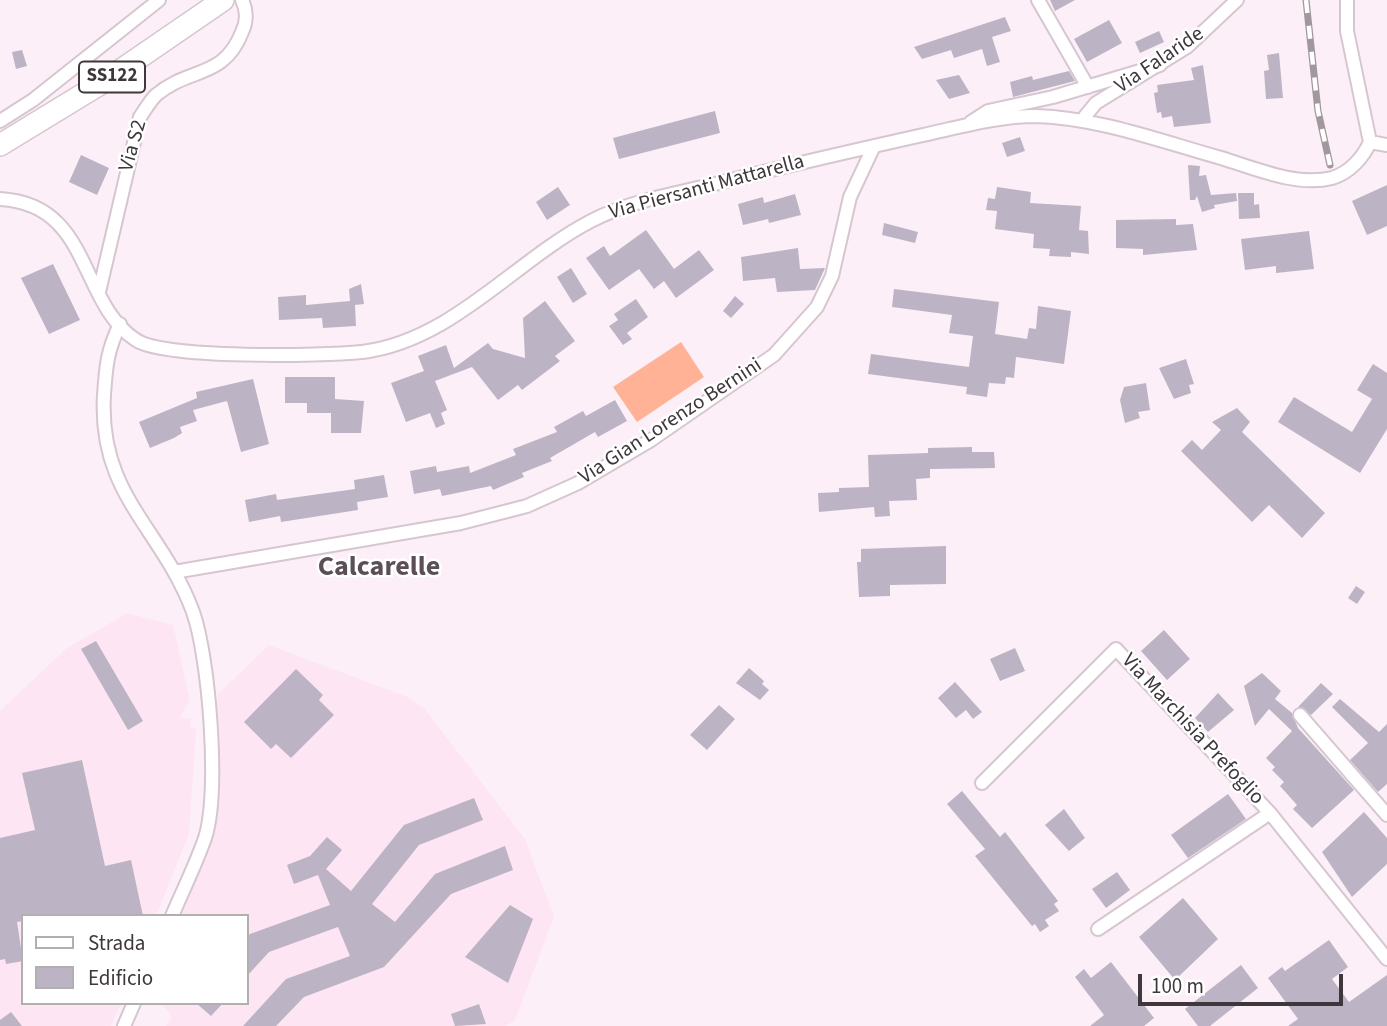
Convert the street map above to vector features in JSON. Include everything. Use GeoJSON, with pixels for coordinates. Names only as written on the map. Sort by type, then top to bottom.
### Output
{"type":"FeatureCollection","features":[{"type":"Feature","properties":{"kind":"main road","name":"SS122"},"geometry":{"type":"LineString","coordinates":[[0,145],[106,81],[221,1]]}},
{"type":"Feature","properties":{"kind":"street"},"geometry":{"type":"LineString","coordinates":[[0,121],[33,100],[159,0]]}},
{"type":"Feature","properties":{"kind":"street"},"geometry":{"type":"LineString","coordinates":[[1038,0],[1088,87]]}},
{"type":"Feature","properties":{"kind":"street","name":"Via Falaride"},"geometry":{"type":"LineString","coordinates":[[1082,120],[1096,103],[1187,47],[1237,0]]}},
{"type":"Feature","properties":{"kind":"street"},"geometry":{"type":"LineString","coordinates":[[1347,0],[1347,31],[1370,142],[1387,145]]}},
{"type":"Feature","properties":{"kind":"street","name":"Via S2"},"geometry":{"type":"LineString","coordinates":[[99,292],[139,117],[156,95],[188,77],[222,64],[235,50],[245,26],[244,4]]}},
{"type":"Feature","properties":{"kind":"street"},"geometry":{"type":"LineString","coordinates":[[964,126],[988,111],[1088,87],[1160,65]]}},
{"type":"Feature","properties":{"kind":"street","name":"Via Piersanti Mattarella"},"geometry":{"type":"LineString","coordinates":[[0,199],[25,203],[44,212],[60,225],[86,262],[99,292],[120,324],[133,338],[152,348],[284,355],[383,349],[432,331],[566,235],[594,219],[632,205],[726,175],[964,126],[1017,117],[1082,120],[1288,178],[1332,178],[1354,165],[1370,142]]}},
{"type":"Feature","properties":{"kind":"street","name":"Via Gian Lorenzo Bernini"},"geometry":{"type":"LineString","coordinates":[[174,572],[461,523],[527,506],[578,483],[651,440],[774,355],[817,307],[832,276],[850,197],[874,146]]}},
{"type":"Feature","properties":{"kind":"street"},"geometry":{"type":"LineString","coordinates":[[120,324],[107,351],[102,419],[107,451],[116,480],[174,572],[192,610],[203,651],[211,726],[205,837],[173,914]]}},
{"type":"Feature","properties":{"kind":"street","name":"Via Marchisia Prefoglio"},"geometry":{"type":"LineString","coordinates":[[982,783],[1116,649],[1270,813],[1387,959]]}},
{"type":"Feature","properties":{"kind":"street"},"geometry":{"type":"LineString","coordinates":[[1300,715],[1387,815]]}},
{"type":"Feature","properties":{"kind":"street"},"geometry":{"type":"LineString","coordinates":[[1098,929],[1270,813]]}},
{"type":"Feature","properties":{"kind":"street"},"geometry":{"type":"LineString","coordinates":[[124,1026],[133,1005]]}},
{"type":"Feature","properties":{"kind":"shaded area"},"geometry":{"type":"Polygon","coordinates":[[[681,342],[704,377],[637,422],[613,387],[681,342]]]}},
{"type":"Feature","properties":{"kind":"shaded area"},"geometry":{"type":"Polygon","coordinates":[[[127,613],[173,625],[190,700],[179,718],[191,718],[190,728],[196,729],[189,834],[157,914],[21,914],[21,1005],[120,1005],[111,1026],[0,1026],[0,711],[66,649],[127,613]]]}},
{"type":"Feature","properties":{"kind":"shaded area"},"geometry":{"type":"Polygon","coordinates":[[[269,645],[410,698],[424,708],[525,839],[554,917],[515,1020],[506,1026],[166,1026],[172,1017],[163,1005],[248,1005],[248,914],[180,914],[209,842],[218,694],[269,645]]]}},
{"type":"Feature","properties":{"kind":"building"},"geometry":{"type":"Polygon","coordinates":[[[1050,0],[1075,0],[1055,11],[1050,0]]]}},
{"type":"Feature","properties":{"kind":"building"},"geometry":{"type":"Polygon","coordinates":[[[1005,17],[1011,31],[992,37],[1000,62],[987,66],[982,49],[954,58],[951,50],[922,59],[914,47],[1005,17]]]}},
{"type":"Feature","properties":{"kind":"building"},"geometry":{"type":"Polygon","coordinates":[[[1109,20],[1122,43],[1087,62],[1074,39],[1109,20]]]}},
{"type":"Feature","properties":{"kind":"building"},"geometry":{"type":"Polygon","coordinates":[[[1159,31],[1164,42],[1140,53],[1135,42],[1159,31]]]}},
{"type":"Feature","properties":{"kind":"building"},"geometry":{"type":"Polygon","coordinates":[[[22,50],[27,66],[16,69],[12,52],[22,50]]]}},
{"type":"Feature","properties":{"kind":"building"},"geometry":{"type":"Polygon","coordinates":[[[1279,53],[1283,98],[1266,99],[1264,71],[1269,70],[1267,55],[1279,53]]]}},
{"type":"Feature","properties":{"kind":"building"},"geometry":{"type":"Polygon","coordinates":[[[1203,65],[1211,123],[1174,127],[1172,116],[1162,118],[1161,112],[1157,113],[1154,93],[1158,92],[1157,85],[1194,80],[1191,68],[1203,65]]]}},
{"type":"Feature","properties":{"kind":"building"},"geometry":{"type":"Polygon","coordinates":[[[1069,71],[1075,81],[1013,97],[1010,82],[1032,76],[1033,80],[1069,71]]]}},
{"type":"Feature","properties":{"kind":"building"},"geometry":{"type":"Polygon","coordinates":[[[959,75],[970,93],[949,99],[936,80],[959,75]]]}},
{"type":"Feature","properties":{"kind":"building"},"geometry":{"type":"Polygon","coordinates":[[[715,111],[720,133],[619,159],[613,138],[715,111]]]}},
{"type":"Feature","properties":{"kind":"building"},"geometry":{"type":"Polygon","coordinates":[[[1020,137],[1025,151],[1007,157],[1002,143],[1020,137]]]}},
{"type":"Feature","properties":{"kind":"building"},"geometry":{"type":"Polygon","coordinates":[[[81,155],[109,168],[97,195],[69,182],[81,155]]]}},
{"type":"Feature","properties":{"kind":"building"},"geometry":{"type":"Polygon","coordinates":[[[1188,165],[1200,166],[1199,176],[1206,175],[1211,195],[1236,193],[1237,201],[1214,205],[1215,208],[1202,212],[1197,196],[1195,200],[1190,200],[1188,165]]]}},
{"type":"Feature","properties":{"kind":"building"},"geometry":{"type":"Polygon","coordinates":[[[1387,185],[1387,226],[1367,235],[1352,201],[1387,185]]]}},
{"type":"Feature","properties":{"kind":"building"},"geometry":{"type":"Polygon","coordinates":[[[558,187],[570,205],[547,220],[536,202],[558,187]]]}},
{"type":"Feature","properties":{"kind":"building"},"geometry":{"type":"Polygon","coordinates":[[[997,187],[1031,192],[1030,203],[1081,206],[1079,230],[1088,231],[1089,254],[1071,252],[1071,257],[1049,256],[1050,249],[1033,248],[1034,234],[995,229],[997,211],[986,210],[988,198],[995,199],[997,187]]]}},
{"type":"Feature","properties":{"kind":"building"},"geometry":{"type":"Polygon","coordinates":[[[1238,193],[1254,193],[1254,205],[1259,204],[1260,218],[1239,219],[1238,193]]]}},
{"type":"Feature","properties":{"kind":"building"},"geometry":{"type":"Polygon","coordinates":[[[795,194],[801,215],[769,223],[768,219],[743,225],[738,204],[763,197],[764,203],[795,194]]]}},
{"type":"Feature","properties":{"kind":"building"},"geometry":{"type":"Polygon","coordinates":[[[1176,219],[1176,225],[1193,224],[1197,250],[1143,255],[1143,249],[1116,248],[1116,220],[1176,219]]]}},
{"type":"Feature","properties":{"kind":"building"},"geometry":{"type":"Polygon","coordinates":[[[884,223],[918,232],[915,243],[882,235],[884,223]]]}},
{"type":"Feature","properties":{"kind":"building"},"geometry":{"type":"Polygon","coordinates":[[[646,230],[674,269],[699,250],[714,270],[676,298],[664,281],[654,289],[639,269],[609,290],[586,258],[604,246],[610,256],[646,230]]]}},
{"type":"Feature","properties":{"kind":"building"},"geometry":{"type":"Polygon","coordinates":[[[1309,231],[1314,269],[1276,273],[1276,266],[1245,270],[1241,239],[1309,231]]]}},
{"type":"Feature","properties":{"kind":"building"},"geometry":{"type":"Polygon","coordinates":[[[798,248],[800,269],[825,268],[815,290],[777,292],[775,278],[743,281],[741,257],[798,248]]]}},
{"type":"Feature","properties":{"kind":"building"},"geometry":{"type":"Polygon","coordinates":[[[53,264],[80,320],[49,334],[21,278],[53,264]]]}},
{"type":"Feature","properties":{"kind":"building"},"geometry":{"type":"Polygon","coordinates":[[[571,268],[587,294],[573,303],[557,277],[571,268]]]}},
{"type":"Feature","properties":{"kind":"building"},"geometry":{"type":"Polygon","coordinates":[[[361,284],[364,304],[355,305],[356,326],[323,328],[322,318],[279,320],[278,297],[306,295],[306,305],[350,301],[349,289],[361,284]]]}},
{"type":"Feature","properties":{"kind":"building"},"geometry":{"type":"Polygon","coordinates":[[[894,289],[999,302],[995,334],[1027,339],[1029,328],[1036,329],[1038,306],[1071,311],[1064,364],[1016,357],[1014,378],[1006,377],[1005,384],[989,383],[987,397],[966,394],[967,387],[868,374],[871,354],[969,367],[973,336],[949,333],[952,315],[892,307],[894,289]]]}},
{"type":"Feature","properties":{"kind":"building"},"geometry":{"type":"Polygon","coordinates":[[[735,296],[744,304],[731,318],[723,311],[735,296]]]}},
{"type":"Feature","properties":{"kind":"building"},"geometry":{"type":"Polygon","coordinates":[[[636,299],[648,317],[627,333],[632,339],[623,345],[609,326],[618,320],[614,314],[636,299]]]}},
{"type":"Feature","properties":{"kind":"building"},"geometry":{"type":"Polygon","coordinates":[[[545,301],[575,341],[555,356],[560,361],[522,390],[518,385],[498,400],[472,367],[435,381],[447,410],[441,413],[445,424],[436,428],[430,413],[406,422],[391,383],[424,371],[418,356],[446,345],[454,368],[488,343],[493,349],[525,358],[523,318],[545,301]]]}},
{"type":"Feature","properties":{"kind":"building"},"geometry":{"type":"Polygon","coordinates":[[[1186,359],[1194,384],[1189,385],[1191,393],[1174,399],[1159,368],[1186,359]]]}},
{"type":"Feature","properties":{"kind":"building"},"geometry":{"type":"Polygon","coordinates":[[[1373,364],[1387,373],[1387,429],[1360,473],[1278,422],[1294,397],[1352,432],[1372,399],[1357,390],[1373,364]]]}},
{"type":"Feature","properties":{"kind":"building"},"geometry":{"type":"Polygon","coordinates":[[[285,377],[335,377],[335,399],[364,401],[361,433],[331,433],[331,413],[307,413],[307,403],[285,403],[285,377]]]}},
{"type":"Feature","properties":{"kind":"building"},"geometry":{"type":"Polygon","coordinates":[[[253,379],[269,444],[241,452],[227,401],[193,410],[197,421],[180,427],[182,433],[174,438],[150,448],[139,422],[197,398],[196,392],[253,379]]]}},
{"type":"Feature","properties":{"kind":"building"},"geometry":{"type":"Polygon","coordinates":[[[1146,383],[1150,410],[1138,412],[1140,418],[1125,423],[1120,400],[1124,387],[1146,383]]]}},
{"type":"Feature","properties":{"kind":"building"},"geometry":{"type":"Polygon","coordinates":[[[615,400],[627,421],[598,437],[595,432],[550,458],[552,461],[522,473],[524,477],[493,490],[491,486],[442,496],[440,489],[414,494],[410,471],[436,466],[437,472],[469,466],[470,473],[516,455],[513,449],[557,432],[554,427],[583,411],[586,416],[615,400]]]}},
{"type":"Feature","properties":{"kind":"building"},"geometry":{"type":"Polygon","coordinates":[[[1237,408],[1250,422],[1242,432],[1325,513],[1302,538],[1269,505],[1252,522],[1181,451],[1192,440],[1202,450],[1221,430],[1212,422],[1237,408]]]}},
{"type":"Feature","properties":{"kind":"building"},"geometry":{"type":"Polygon","coordinates":[[[972,447],[972,452],[994,452],[995,468],[930,469],[930,478],[916,479],[917,500],[889,501],[890,516],[875,517],[874,507],[819,512],[818,493],[839,492],[839,488],[869,487],[868,455],[928,453],[928,448],[972,447]]]}},
{"type":"Feature","properties":{"kind":"building"},"geometry":{"type":"Polygon","coordinates":[[[384,475],[388,497],[357,502],[358,510],[281,522],[280,516],[249,522],[245,500],[276,494],[277,500],[355,489],[354,480],[384,475]]]}},
{"type":"Feature","properties":{"kind":"building"},"geometry":{"type":"Polygon","coordinates":[[[946,546],[946,584],[890,585],[890,596],[859,597],[857,562],[861,562],[861,549],[946,546]]]}},
{"type":"Feature","properties":{"kind":"building"},"geometry":{"type":"Polygon","coordinates":[[[1356,586],[1365,592],[1357,604],[1348,598],[1356,586]]]}},
{"type":"Feature","properties":{"kind":"building"},"geometry":{"type":"Polygon","coordinates":[[[1164,630],[1190,659],[1167,680],[1141,651],[1164,630]]]}},
{"type":"Feature","properties":{"kind":"building"},"geometry":{"type":"Polygon","coordinates":[[[96,641],[143,721],[128,730],[81,649],[96,641]]]}},
{"type":"Feature","properties":{"kind":"building"},"geometry":{"type":"Polygon","coordinates":[[[1015,648],[1025,671],[1000,681],[990,659],[1015,648]]]}},
{"type":"Feature","properties":{"kind":"building"},"geometry":{"type":"Polygon","coordinates":[[[749,668],[764,681],[762,684],[769,690],[760,700],[736,683],[749,668]]]}},
{"type":"Feature","properties":{"kind":"building"},"geometry":{"type":"Polygon","coordinates":[[[296,669],[323,695],[319,700],[334,715],[291,758],[276,744],[271,749],[244,722],[296,669]]]}},
{"type":"Feature","properties":{"kind":"building"},"geometry":{"type":"Polygon","coordinates":[[[1262,673],[1281,691],[1275,699],[1292,713],[1298,728],[1354,790],[1312,828],[1293,809],[1297,805],[1280,786],[1284,782],[1272,770],[1275,767],[1266,758],[1292,731],[1269,709],[1255,726],[1244,686],[1262,673]]]}},
{"type":"Feature","properties":{"kind":"building"},"geometry":{"type":"Polygon","coordinates":[[[955,682],[982,712],[973,719],[966,710],[956,718],[938,698],[955,682]]]}},
{"type":"Feature","properties":{"kind":"building"},"geometry":{"type":"Polygon","coordinates":[[[1321,683],[1333,694],[1311,715],[1298,707],[1321,683]]]}},
{"type":"Feature","properties":{"kind":"building"},"geometry":{"type":"Polygon","coordinates":[[[1218,693],[1234,710],[1208,732],[1195,718],[1218,693]]]}},
{"type":"Feature","properties":{"kind":"building"},"geometry":{"type":"Polygon","coordinates":[[[1340,699],[1379,732],[1387,724],[1387,784],[1378,792],[1350,760],[1368,743],[1332,707],[1340,699]]]}},
{"type":"Feature","properties":{"kind":"building"},"geometry":{"type":"Polygon","coordinates":[[[719,705],[735,719],[707,750],[690,735],[719,705]]]}},
{"type":"Feature","properties":{"kind":"building"},"geometry":{"type":"Polygon","coordinates":[[[82,760],[105,866],[131,860],[143,914],[21,914],[21,921],[17,922],[21,961],[6,964],[5,959],[0,960],[0,838],[35,830],[22,773],[82,760]]]}},
{"type":"Feature","properties":{"kind":"building"},"geometry":{"type":"Polygon","coordinates":[[[962,791],[1000,837],[1005,832],[1058,901],[1054,904],[1059,911],[1045,920],[1049,926],[1040,932],[1035,924],[1032,926],[975,856],[985,849],[947,804],[962,791]]]}},
{"type":"Feature","properties":{"kind":"building"},"geometry":{"type":"Polygon","coordinates":[[[1228,794],[1246,819],[1188,858],[1171,835],[1228,794]]]}},
{"type":"Feature","properties":{"kind":"building"},"geometry":{"type":"Polygon","coordinates":[[[474,798],[483,820],[419,845],[372,904],[395,922],[435,874],[505,846],[513,870],[451,894],[384,967],[304,997],[276,1026],[243,1026],[286,979],[350,956],[338,927],[269,952],[248,975],[250,934],[330,905],[318,875],[294,884],[287,865],[310,856],[327,837],[342,850],[326,869],[351,891],[404,825],[474,798]]]}},
{"type":"Feature","properties":{"kind":"building"},"geometry":{"type":"Polygon","coordinates":[[[1064,809],[1085,838],[1069,851],[1045,825],[1064,809]]]}},
{"type":"Feature","properties":{"kind":"building"},"geometry":{"type":"Polygon","coordinates":[[[1364,812],[1387,838],[1387,864],[1352,897],[1322,852],[1364,812]]]}},
{"type":"Feature","properties":{"kind":"building"},"geometry":{"type":"Polygon","coordinates":[[[1117,872],[1130,890],[1106,908],[1092,889],[1117,872]]]}},
{"type":"Feature","properties":{"kind":"building"},"geometry":{"type":"Polygon","coordinates":[[[1183,898],[1218,939],[1175,980],[1139,937],[1183,898]]]}},
{"type":"Feature","properties":{"kind":"building"},"geometry":{"type":"Polygon","coordinates":[[[510,905],[533,919],[508,983],[465,957],[510,905]]]}},
{"type":"Feature","properties":{"kind":"building"},"geometry":{"type":"Polygon","coordinates":[[[1329,940],[1348,967],[1332,979],[1349,1002],[1387,975],[1387,1026],[1288,1026],[1298,1019],[1268,978],[1282,967],[1285,971],[1329,940]]]}},
{"type":"Feature","properties":{"kind":"building"},"geometry":{"type":"Polygon","coordinates":[[[1111,962],[1154,1018],[1144,1026],[1090,1026],[1104,1015],[1075,977],[1084,969],[1091,978],[1111,962]]]}},
{"type":"Feature","properties":{"kind":"building"},"geometry":{"type":"Polygon","coordinates":[[[1241,965],[1258,988],[1210,1026],[1198,1026],[1185,1009],[1241,965]]]}},
{"type":"Feature","properties":{"kind":"building"},"geometry":{"type":"Polygon","coordinates":[[[479,1004],[486,1024],[455,1026],[451,1014],[479,1004]]]}},
{"type":"Feature","properties":{"kind":"building"},"geometry":{"type":"Polygon","coordinates":[[[198,1005],[221,1005],[211,1016],[198,1005]]]}},
{"type":"Feature","properties":{"kind":"building"},"geometry":{"type":"Polygon","coordinates":[[[11,1012],[22,1026],[0,1026],[0,1020],[11,1012]]]}},
{"type":"Feature","properties":{"kind":"railway"},"geometry":{"type":"LineString","coordinates":[[1306,0],[1318,111],[1330,165]]}},
{"type":"Feature","properties":{"kind":"district","name":"Calcarelle"},"geometry":{"type":"Point","coordinates":[379,569]}}]}
